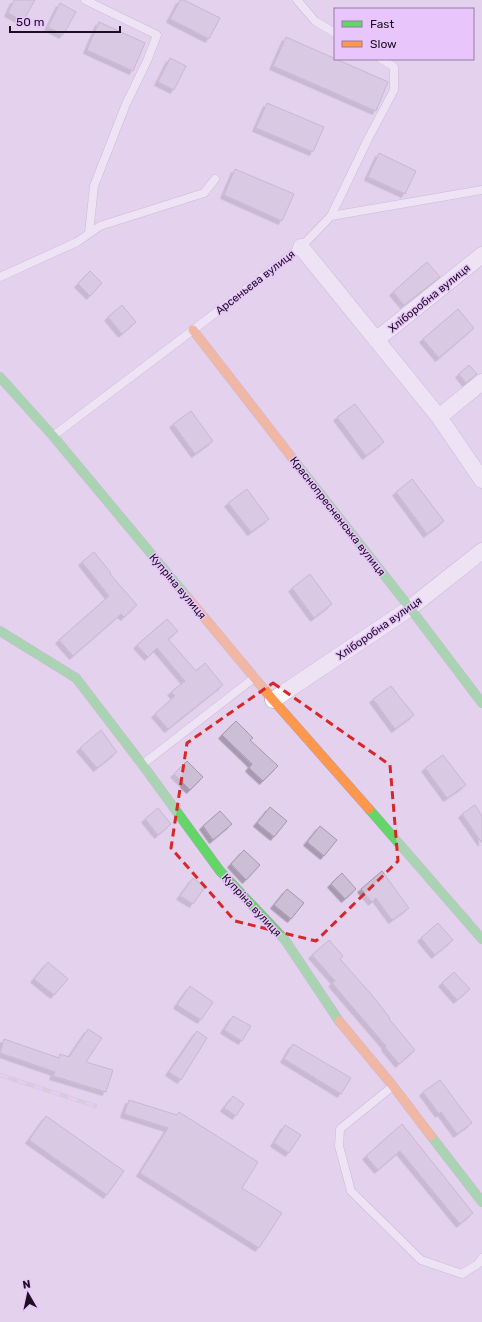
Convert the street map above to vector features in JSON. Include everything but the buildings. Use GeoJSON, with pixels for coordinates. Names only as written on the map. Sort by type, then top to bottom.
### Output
{"type":"FeatureCollection","features":[{"type":"Feature","properties":{"kind":"street"},"geometry":{"type":"LineString","coordinates":[[301,247],[438,417],[482,480]]}},
{"type":"Feature","properties":{"kind":"street","name":"Хліборобна вулиця"},"geometry":{"type":"LineString","coordinates":[[376,340],[482,255]]}},
{"type":"Feature","properties":{"kind":"street","name":"Краснопресненська вулиця"},"geometry":{"type":"LineString","coordinates":[[193,330],[410,608],[482,703]]}},
{"type":"Feature","properties":{"kind":"street","name":"Купріна вулиця"},"geometry":{"type":"LineString","coordinates":[[0,377],[53,436],[273,700],[482,939]]}},
{"type":"Feature","properties":{"kind":"street"},"geometry":{"type":"LineString","coordinates":[[438,417],[482,382]]}},
{"type":"Feature","properties":{"kind":"street","name":"Хліборобна вулиця"},"geometry":{"type":"LineString","coordinates":[[273,700],[410,608],[482,551]]}},
{"type":"Feature","properties":{"kind":"street","name":"Купріна вулиця"},"geometry":{"type":"LineString","coordinates":[[0,631],[76,678],[142,764],[220,871],[285,940],[340,1023],[393,1086],[482,1202]]}},
{"type":"Feature","properties":{"kind":"lane"},"geometry":{"type":"LineString","coordinates":[[85,0],[157,35],[147,61],[126,104],[94,186],[89,233]]}},
{"type":"Feature","properties":{"kind":"lane"},"geometry":{"type":"LineString","coordinates":[[297,0],[315,21],[334,32]]}},
{"type":"Feature","properties":{"kind":"lane","name":"Арсеньєва вулиця"},"geometry":{"type":"LineString","coordinates":[[53,436],[301,247],[331,216],[368,138],[394,90],[394,67],[383,60]]}},
{"type":"Feature","properties":{"kind":"lane"},"geometry":{"type":"LineString","coordinates":[[0,277],[77,242],[100,226],[204,193],[216,178]]}},
{"type":"Feature","properties":{"kind":"lane"},"geometry":{"type":"LineString","coordinates":[[331,216],[482,190]]}},
{"type":"Feature","properties":{"kind":"lane"},"geometry":{"type":"LineString","coordinates":[[142,764],[255,677]]}},
{"type":"Feature","properties":{"kind":"lane"},"geometry":{"type":"LineString","coordinates":[[393,1086],[340,1129],[339,1146],[351,1191],[422,1260],[462,1274],[478,1264],[482,1258]]}},
{"type":"Feature","properties":{"kind":"highlighted area"},"geometry":{"type":"Polygon","coordinates":[[[273,683],[390,765],[398,861],[316,941],[235,921],[171,848],[187,743],[273,683]]]}},
{"type":"Feature","properties":{"kind":"railway"},"geometry":{"type":"LineString","coordinates":[[0,1075],[95,1106]]}},
{"type":"Feature","properties":{"kind":"traffic: fast"},"geometry":{"type":"LineString","coordinates":[[0,377],[53,436],[188,598]]}},
{"type":"Feature","properties":{"kind":"traffic: fast"},"geometry":{"type":"LineString","coordinates":[[293,459],[410,608],[482,703]]}},
{"type":"Feature","properties":{"kind":"traffic: fast"},"geometry":{"type":"LineString","coordinates":[[0,631],[76,678],[142,764],[220,871],[285,940],[339,1021]]}},
{"type":"Feature","properties":{"kind":"traffic: fast"},"geometry":{"type":"LineString","coordinates":[[369,809],[482,939]]}},
{"type":"Feature","properties":{"kind":"traffic: fast"},"geometry":{"type":"LineString","coordinates":[[431,1136],[482,1202]]}},
{"type":"Feature","properties":{"kind":"traffic: slow"},"geometry":{"type":"LineString","coordinates":[[193,330],[293,459]]}},
{"type":"Feature","properties":{"kind":"traffic: slow"},"geometry":{"type":"LineString","coordinates":[[188,598],[273,700],[369,809]]}},
{"type":"Feature","properties":{"kind":"traffic: slow"},"geometry":{"type":"LineString","coordinates":[[339,1021],[393,1086],[431,1136]]}}]}
